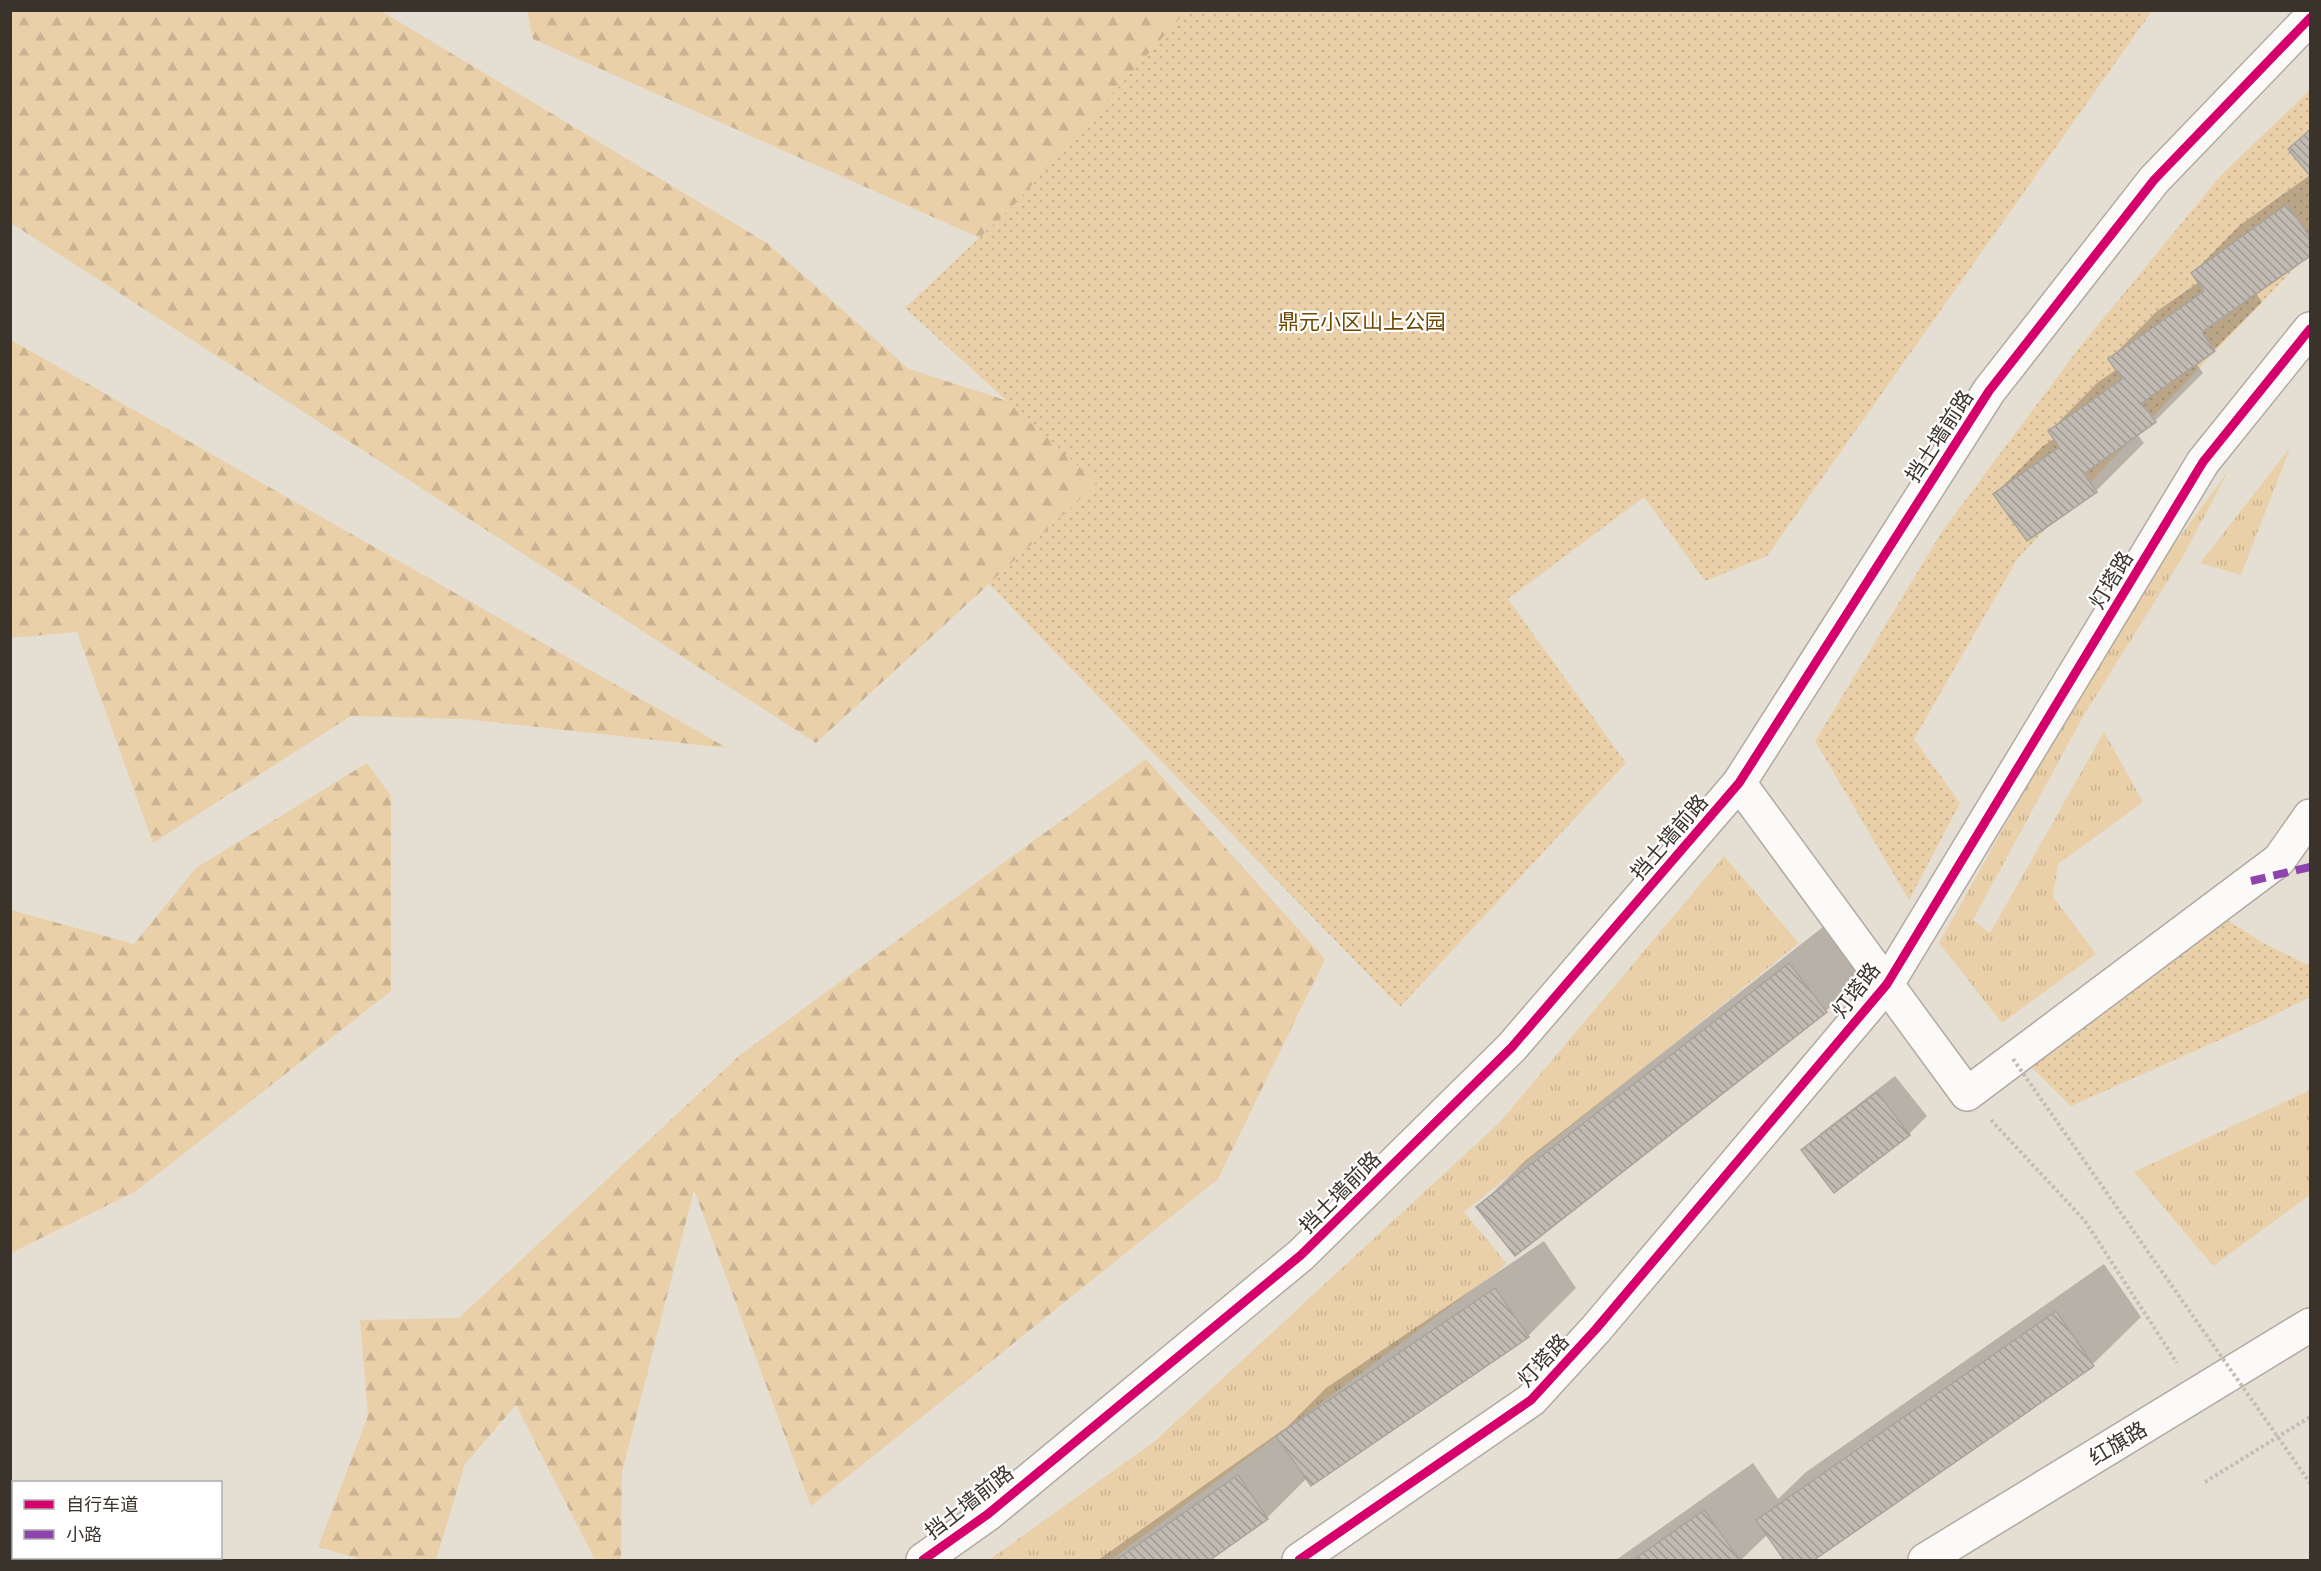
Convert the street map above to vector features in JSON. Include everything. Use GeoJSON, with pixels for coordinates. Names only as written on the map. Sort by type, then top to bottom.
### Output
{"type":"FeatureCollection","features":[{"type":"Feature","properties":{"kind":"street","name":"挡土墙前路"},"geometry":{"type":"LineString","coordinates":[[923,1560],[988,1514],[1301,1255],[1512,1047],[1739,783],[1989,391],[2154,180],[2310,18]]}},
{"type":"Feature","properties":{"kind":"street","name":"灯塔路"},"geometry":{"type":"LineString","coordinates":[[1299,1560],[1531,1400],[1596,1329],[1887,984],[2203,462],[2310,329]]}},
{"type":"Feature","properties":{"kind":"street"},"geometry":{"type":"LineString","coordinates":[[1739,783],[1967,1094],[2310,837]]}},
{"type":"Feature","properties":{"kind":"street"},"geometry":{"type":"LineString","coordinates":[[2279,860],[2310,816]]}},
{"type":"Feature","properties":{"kind":"street","name":"红旗路"},"geometry":{"type":"LineString","coordinates":[[1925,1560],[2310,1325]]}},
{"type":"Feature","properties":{"kind":"path"},"geometry":{"type":"LineString","coordinates":[[2013,1059],[2310,1483]]}},
{"type":"Feature","properties":{"kind":"path"},"geometry":{"type":"LineString","coordinates":[[1967,1094],[2085,1221],[2197,1394]]}},
{"type":"Feature","properties":{"kind":"path"},"geometry":{"type":"LineString","coordinates":[[2205,1482],[2310,1417]]}},
{"type":"Feature","properties":{"kind":"green space"},"geometry":{"type":"Polygon","coordinates":[[[10,11],[381,11],[767,243],[909,369],[1141,444],[816,743],[11,223],[10,11]]]}},
{"type":"Feature","properties":{"kind":"green space"},"geometry":{"type":"Polygon","coordinates":[[[527,11],[1255,11],[989,242],[533,39],[527,11]]]}},
{"type":"Feature","properties":{"kind":"green space","name":"鼎元小区山上公园"},"geometry":{"type":"Polygon","coordinates":[[[1186,11],[2152,11],[1767,556],[1705,581],[1644,497],[1508,599],[1626,763],[1400,1007],[989,584],[1097,483],[905,308],[1014,205],[1186,11]]]}},
{"type":"Feature","properties":{"kind":"green space"},"geometry":{"type":"Polygon","coordinates":[[[2310,90],[2310,252],[2018,558],[1914,739],[1960,803],[1909,900],[1815,741],[1943,530],[2079,348],[2222,174],[2310,90]]]}},
{"type":"Feature","properties":{"kind":"green space"},"geometry":{"type":"Polygon","coordinates":[[[11,340],[727,748],[464,719],[351,716],[153,843],[77,632],[11,638],[11,340]]]}},
{"type":"Feature","properties":{"kind":"green space"},"geometry":{"type":"Polygon","coordinates":[[[2290,448],[2241,575],[2200,563],[2290,448]]]}},
{"type":"Feature","properties":{"kind":"green space"},"geometry":{"type":"Polygon","coordinates":[[[2229,470],[2182,558],[2081,720],[1973,920],[1990,933],[2104,732],[2143,802],[2058,864],[2053,897],[2096,954],[2002,1023],[1939,943],[2127,608],[2229,470]]]}},
{"type":"Feature","properties":{"kind":"green space"},"geometry":{"type":"Polygon","coordinates":[[[1146,759],[1325,959],[1218,1179],[811,1506],[694,1190],[622,1472],[621,1560],[595,1560],[516,1405],[465,1464],[436,1560],[363,1560],[318,1547],[368,1416],[360,1320],[459,1318],[740,1055],[1146,759]]]}},
{"type":"Feature","properties":{"kind":"green space"},"geometry":{"type":"Polygon","coordinates":[[[367,763],[391,796],[391,991],[136,1191],[11,1253],[11,910],[134,944],[196,868],[367,763]]]}},
{"type":"Feature","properties":{"kind":"green space"},"geometry":{"type":"Polygon","coordinates":[[[1724,856],[1799,943],[1464,1212],[1507,1264],[1111,1560],[989,1560],[1155,1441],[1500,1122],[1724,856]]]}},
{"type":"Feature","properties":{"kind":"green space"},"geometry":{"type":"Polygon","coordinates":[[[2227,920],[2263,943],[2310,964],[2310,997],[2262,1021],[2071,1106],[2029,1065],[2227,920]]]}},
{"type":"Feature","properties":{"kind":"green space"},"geometry":{"type":"Polygon","coordinates":[[[2310,1090],[2310,1195],[2213,1266],[2134,1172],[2310,1090]]]}},
{"type":"Feature","properties":{"kind":"green space"},"geometry":{"type":"Polygon","coordinates":[[[174,1559],[177,1560],[53,1560],[174,1559]]]}},
{"type":"Feature","properties":{"kind":"building"},"geometry":{"type":"Polygon","coordinates":[[[2310,130],[2310,176],[2288,149],[2310,130]]]}},
{"type":"Feature","properties":{"kind":"building"},"geometry":{"type":"Polygon","coordinates":[[[2287,204],[2310,237],[2310,256],[2202,332],[2215,351],[2142,403],[2156,422],[2084,474],[2097,492],[2027,541],[1993,494],[2059,447],[2048,431],[2122,379],[2108,359],[2204,291],[2191,273],[2287,204]]]}},
{"type":"Feature","properties":{"kind":"building"},"geometry":{"type":"Polygon","coordinates":[[[1789,963],[1827,1012],[1515,1256],[1476,1207],[1789,963]]]}},
{"type":"Feature","properties":{"kind":"building"},"geometry":{"type":"Polygon","coordinates":[[[1877,1092],[1910,1135],[1834,1193],[1801,1150],[1877,1092]]]}},
{"type":"Feature","properties":{"kind":"building"},"geometry":{"type":"Polygon","coordinates":[[[1495,1288],[1529,1337],[1311,1486],[1276,1436],[1495,1288]]]}},
{"type":"Feature","properties":{"kind":"building"},"geometry":{"type":"Polygon","coordinates":[[[2056,1311],[2094,1366],[1814,1560],[1784,1560],[1756,1520],[2056,1311]]]}},
{"type":"Feature","properties":{"kind":"building"},"geometry":{"type":"Polygon","coordinates":[[[1238,1475],[1268,1519],[1210,1560],[1116,1560],[1238,1475]]]}},
{"type":"Feature","properties":{"kind":"building"},"geometry":{"type":"Polygon","coordinates":[[[1704,1510],[1740,1560],[1633,1560],[1704,1510]]]}},
{"type":"Feature","properties":{"kind":"marked path"},"geometry":{"type":"LineString","coordinates":[[2251,881],[2310,867]]}},
{"type":"Feature","properties":{"kind":"cycle path"},"geometry":{"type":"LineString","coordinates":[[923,1560],[988,1514],[1301,1255],[1512,1047],[1739,783],[1989,391],[2154,180],[2310,18]]}},
{"type":"Feature","properties":{"kind":"cycle path"},"geometry":{"type":"LineString","coordinates":[[1299,1560],[1531,1400],[1596,1329],[1887,984],[2203,462],[2310,329]]}}]}
